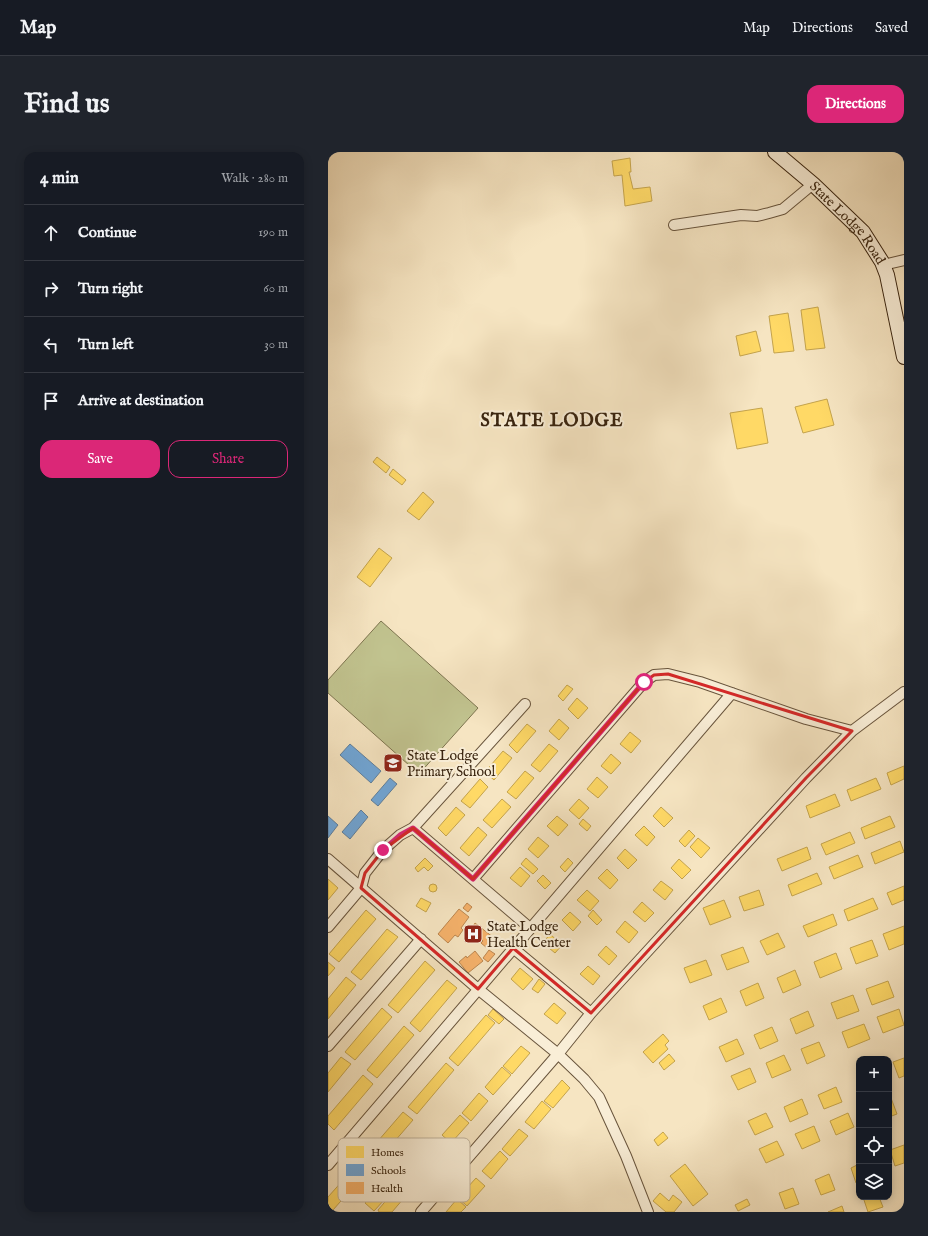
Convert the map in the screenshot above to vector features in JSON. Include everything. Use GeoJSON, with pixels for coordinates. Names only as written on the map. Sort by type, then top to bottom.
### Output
{"type":"FeatureCollection","features":[{"type":"Feature","properties":{"kind":"street","name":"State Lodge Road"},"geometry":{"type":"LineString","coordinates":[[775,152],[813,184],[863,232],[884,265],[904,357]]}},
{"type":"Feature","properties":{"kind":"street"},"geometry":{"type":"LineString","coordinates":[[674,225],[741,215],[757,216],[783,209],[813,184]]}},
{"type":"Feature","properties":{"kind":"street"},"geometry":{"type":"LineString","coordinates":[[884,265],[904,260]]}},
{"type":"Feature","properties":{"kind":"street"},"geometry":{"type":"LineString","coordinates":[[473,879],[644,682],[654,675],[668,674],[700,682],[806,719],[852,731]]}},
{"type":"Feature","properties":{"kind":"street"},"geometry":{"type":"LineString","coordinates":[[470,1155],[591,1014],[806,778],[852,731],[904,692]]}},
{"type":"Feature","properties":{"kind":"street"},"geometry":{"type":"LineString","coordinates":[[350,1138],[732,693]]}},
{"type":"Feature","properties":{"kind":"street"},"geometry":{"type":"LineString","coordinates":[[328,927],[361,888],[365,874],[383,850],[400,835],[413,828],[525,704]]}},
{"type":"Feature","properties":{"kind":"street"},"geometry":{"type":"LineString","coordinates":[[413,828],[530,928]]}},
{"type":"Feature","properties":{"kind":"street"},"geometry":{"type":"LineString","coordinates":[[328,859],[421,938],[478,989],[558,1054],[584,1079],[599,1097],[620,1142],[648,1212]]}},
{"type":"Feature","properties":{"kind":"street"},"geometry":{"type":"LineString","coordinates":[[328,1046],[421,938]]}},
{"type":"Feature","properties":{"kind":"street"},"geometry":{"type":"LineString","coordinates":[[513,948],[591,1014]]}},
{"type":"Feature","properties":{"kind":"street"},"geometry":{"type":"LineString","coordinates":[[328,1164],[338,1152]]}},
{"type":"Feature","properties":{"kind":"street"},"geometry":{"type":"LineString","coordinates":[[421,1212],[430,1202]]}},
{"type":"Feature","properties":{"kind":"highlighted area"},"geometry":{"type":"Polygon","coordinates":[[[668,674],[852,731],[806,778],[591,1013],[513,948],[478,989],[361,888],[365,873],[383,850],[413,828],[473,879],[644,682],[654,675],[668,674]]]}},
{"type":"Feature","properties":{"kind":"green space"},"geometry":{"type":"Polygon","coordinates":[[[381,621],[478,708],[419,774],[328,693],[328,680],[381,621]]]}},
{"type":"Feature","properties":{"kind":"building: Homes"},"geometry":{"type":"Polygon","coordinates":[[[630,158],[631,172],[629,172],[633,189],[650,187],[652,201],[625,206],[622,175],[614,176],[612,161],[630,158]]]}},
{"type":"Feature","properties":{"kind":"building: Homes"},"geometry":{"type":"Polygon","coordinates":[[[818,307],[825,348],[806,350],[801,310],[818,307]]]}},
{"type":"Feature","properties":{"kind":"building: Homes"},"geometry":{"type":"Polygon","coordinates":[[[788,313],[794,351],[774,353],[769,316],[788,313]]]}},
{"type":"Feature","properties":{"kind":"building: Homes"},"geometry":{"type":"Polygon","coordinates":[[[756,331],[761,351],[740,356],[736,336],[756,331]]]}},
{"type":"Feature","properties":{"kind":"building: Homes"},"geometry":{"type":"Polygon","coordinates":[[[827,399],[834,425],[803,433],[795,407],[827,399]]]}},
{"type":"Feature","properties":{"kind":"building: Homes"},"geometry":{"type":"Polygon","coordinates":[[[762,408],[768,443],[737,449],[730,413],[762,408]]]}},
{"type":"Feature","properties":{"kind":"building: Homes"},"geometry":{"type":"Polygon","coordinates":[[[377,457],[390,467],[386,473],[373,462],[377,457]]]}},
{"type":"Feature","properties":{"kind":"building: Homes"},"geometry":{"type":"Polygon","coordinates":[[[393,469],[406,480],[402,485],[389,475],[393,469]]]}},
{"type":"Feature","properties":{"kind":"building: Homes"},"geometry":{"type":"Polygon","coordinates":[[[423,492],[434,502],[419,520],[407,511],[423,492]]]}},
{"type":"Feature","properties":{"kind":"building: Homes"},"geometry":{"type":"Polygon","coordinates":[[[379,548],[392,558],[370,587],[357,577],[379,548]]]}},
{"type":"Feature","properties":{"kind":"building: Homes"},"geometry":{"type":"Polygon","coordinates":[[[567,685],[573,689],[563,701],[558,696],[567,685]]]}},
{"type":"Feature","properties":{"kind":"building: Homes"},"geometry":{"type":"Polygon","coordinates":[[[577,698],[588,708],[578,719],[568,709],[577,698]]]}},
{"type":"Feature","properties":{"kind":"building: Homes"},"geometry":{"type":"Polygon","coordinates":[[[559,719],[569,728],[559,740],[549,731],[559,719]]]}},
{"type":"Feature","properties":{"kind":"building: Homes"},"geometry":{"type":"Polygon","coordinates":[[[527,724],[536,731],[517,753],[509,745],[527,724]]]}},
{"type":"Feature","properties":{"kind":"building: Homes"},"geometry":{"type":"Polygon","coordinates":[[[630,732],[641,741],[631,753],[620,744],[630,732]]]}},
{"type":"Feature","properties":{"kind":"building: Homes"},"geometry":{"type":"Polygon","coordinates":[[[549,744],[558,751],[540,772],[531,765],[549,744]]]}},
{"type":"Feature","properties":{"kind":"building: Homes"},"geometry":{"type":"Polygon","coordinates":[[[503,751],[512,758],[494,780],[485,772],[503,751]]]}},
{"type":"Feature","properties":{"kind":"building: Homes"},"geometry":{"type":"Polygon","coordinates":[[[611,754],[621,763],[611,774],[601,766],[611,754]]]}},
{"type":"Feature","properties":{"kind":"building: Homes"},"geometry":{"type":"Polygon","coordinates":[[[904,766],[904,779],[891,785],[887,773],[904,766]]]}},
{"type":"Feature","properties":{"kind":"building: Homes"},"geometry":{"type":"Polygon","coordinates":[[[525,771],[534,778],[516,799],[507,792],[525,771]]]}},
{"type":"Feature","properties":{"kind":"building: Homes"},"geometry":{"type":"Polygon","coordinates":[[[597,777],[608,787],[598,798],[587,789],[597,777]]]}},
{"type":"Feature","properties":{"kind":"building: Homes"},"geometry":{"type":"Polygon","coordinates":[[[876,778],[881,789],[851,801],[847,790],[876,778]]]}},
{"type":"Feature","properties":{"kind":"building: Homes"},"geometry":{"type":"Polygon","coordinates":[[[480,779],[488,787],[470,808],[461,801],[480,779]]]}},
{"type":"Feature","properties":{"kind":"building: Homes"},"geometry":{"type":"Polygon","coordinates":[[[835,794],[840,806],[810,818],[806,806],[835,794]]]}},
{"type":"Feature","properties":{"kind":"building: Homes"},"geometry":{"type":"Polygon","coordinates":[[[502,799],[511,807],[492,828],[483,820],[502,799]]]}},
{"type":"Feature","properties":{"kind":"building: Homes"},"geometry":{"type":"Polygon","coordinates":[[[579,799],[589,808],[579,819],[569,810],[579,799]]]}},
{"type":"Feature","properties":{"kind":"building: Homes"},"geometry":{"type":"Polygon","coordinates":[[[456,807],[465,815],[446,836],[438,828],[456,807]]]}},
{"type":"Feature","properties":{"kind":"building: Homes"},"geometry":{"type":"Polygon","coordinates":[[[661,807],[673,818],[664,827],[653,816],[661,807]]]}},
{"type":"Feature","properties":{"kind":"building: Homes"},"geometry":{"type":"Polygon","coordinates":[[[557,816],[568,825],[558,836],[547,826],[557,816]]]}},
{"type":"Feature","properties":{"kind":"building: Homes"},"geometry":{"type":"Polygon","coordinates":[[[890,816],[895,827],[865,839],[861,828],[890,816]]]}},
{"type":"Feature","properties":{"kind":"building: Homes"},"geometry":{"type":"Polygon","coordinates":[[[583,819],[591,826],[587,831],[579,824],[583,819]]]}},
{"type":"Feature","properties":{"kind":"building: Homes"},"geometry":{"type":"Polygon","coordinates":[[[644,826],[655,837],[647,846],[635,835],[644,826]]]}},
{"type":"Feature","properties":{"kind":"building: Homes"},"geometry":{"type":"Polygon","coordinates":[[[478,827],[487,835],[469,856],[460,848],[478,827]]]}},
{"type":"Feature","properties":{"kind":"building: Homes"},"geometry":{"type":"Polygon","coordinates":[[[689,830],[695,836],[685,847],[679,841],[689,830]]]}},
{"type":"Feature","properties":{"kind":"building: Homes"},"geometry":{"type":"Polygon","coordinates":[[[850,832],[855,843],[826,855],[821,844],[850,832]]]}},
{"type":"Feature","properties":{"kind":"building: Homes"},"geometry":{"type":"Polygon","coordinates":[[[538,837],[549,846],[538,858],[528,849],[538,837]]]}},
{"type":"Feature","properties":{"kind":"building: Homes"},"geometry":{"type":"Polygon","coordinates":[[[698,838],[710,848],[701,858],[690,847],[698,838]]]}},
{"type":"Feature","properties":{"kind":"building: Homes"},"geometry":{"type":"Polygon","coordinates":[[[900,841],[904,852],[875,864],[871,853],[900,841]]]}},
{"type":"Feature","properties":{"kind":"building: Homes"},"geometry":{"type":"Polygon","coordinates":[[[807,847],[811,859],[782,871],[777,859],[807,847]]]}},
{"type":"Feature","properties":{"kind":"building: Homes"},"geometry":{"type":"Polygon","coordinates":[[[625,849],[637,860],[628,869],[617,858],[625,849]]]}},
{"type":"Feature","properties":{"kind":"building: Homes"},"geometry":{"type":"Polygon","coordinates":[[[858,855],[863,867],[834,879],[829,867],[858,855]]]}},
{"type":"Feature","properties":{"kind":"building: Homes"},"geometry":{"type":"Polygon","coordinates":[[[425,858],[433,866],[428,871],[424,867],[418,872],[415,868],[425,858]]]}},
{"type":"Feature","properties":{"kind":"building: Homes"},"geometry":{"type":"Polygon","coordinates":[[[526,858],[538,869],[533,874],[521,864],[526,858]]]}},
{"type":"Feature","properties":{"kind":"building: Homes"},"geometry":{"type":"Polygon","coordinates":[[[568,858],[573,863],[565,872],[560,867],[568,858]]]}},
{"type":"Feature","properties":{"kind":"building: Homes"},"geometry":{"type":"Polygon","coordinates":[[[679,859],[691,870],[682,879],[671,868],[679,859]]]}},
{"type":"Feature","properties":{"kind":"building: Homes"},"geometry":{"type":"Polygon","coordinates":[[[520,867],[530,876],[521,887],[510,878],[520,867]]]}},
{"type":"Feature","properties":{"kind":"building: Homes"},"geometry":{"type":"Polygon","coordinates":[[[607,869],[618,880],[610,889],[598,878],[607,869]]]}},
{"type":"Feature","properties":{"kind":"building: Homes"},"geometry":{"type":"Polygon","coordinates":[[[817,873],[822,884],[792,896],[788,885],[817,873]]]}},
{"type":"Feature","properties":{"kind":"building: Homes"},"geometry":{"type":"Polygon","coordinates":[[[543,875],[551,883],[545,889],[537,881],[543,875]]]}},
{"type":"Feature","properties":{"kind":"building: Homes"},"geometry":{"type":"Polygon","coordinates":[[[328,879],[338,888],[328,900],[328,879]]]}},
{"type":"Feature","properties":{"kind":"building: Homes"},"geometry":{"type":"Polygon","coordinates":[[[661,881],[673,890],[665,900],[653,890],[661,881]]]}},
{"type":"Feature","properties":{"kind":"building: Homes"},"geometry":{"type":"Polygon","coordinates":[[[431,884],[435,884],[437,888],[435,892],[431,892],[429,890],[429,886],[431,884]]]}},
{"type":"Feature","properties":{"kind":"building: Homes"},"geometry":{"type":"Polygon","coordinates":[[[904,886],[904,900],[892,905],[887,893],[904,886]]]}},
{"type":"Feature","properties":{"kind":"building: Homes"},"geometry":{"type":"Polygon","coordinates":[[[587,890],[599,901],[590,911],[577,900],[587,890]]]}},
{"type":"Feature","properties":{"kind":"building: Homes"},"geometry":{"type":"Polygon","coordinates":[[[759,890],[764,905],[744,911],[739,897],[759,890]]]}},
{"type":"Feature","properties":{"kind":"building: Homes"},"geometry":{"type":"Polygon","coordinates":[[[421,898],[431,903],[426,912],[416,906],[421,898]]]}},
{"type":"Feature","properties":{"kind":"building: Homes"},"geometry":{"type":"Polygon","coordinates":[[[873,898],[878,909],[848,921],[844,910],[873,898]]]}},
{"type":"Feature","properties":{"kind":"building: Homes"},"geometry":{"type":"Polygon","coordinates":[[[724,900],[731,917],[710,925],[703,908],[724,900]]]}},
{"type":"Feature","properties":{"kind":"building: Homes"},"geometry":{"type":"Polygon","coordinates":[[[642,902],[654,913],[645,922],[633,912],[642,902]]]}},
{"type":"Feature","properties":{"kind":"building: Homes"},"geometry":{"type":"Polygon","coordinates":[[[366,910],[376,919],[339,962],[329,954],[366,910]]]}},
{"type":"Feature","properties":{"kind":"building: Homes"},"geometry":{"type":"Polygon","coordinates":[[[593,910],[602,920],[597,925],[588,916],[593,910]]]}},
{"type":"Feature","properties":{"kind":"building: Homes"},"geometry":{"type":"Polygon","coordinates":[[[570,912],[581,922],[573,931],[562,920],[570,912]]]}},
{"type":"Feature","properties":{"kind":"building: Homes"},"geometry":{"type":"Polygon","coordinates":[[[833,914],[837,925],[808,937],[803,926],[833,914]]]}},
{"type":"Feature","properties":{"kind":"building: Homes"},"geometry":{"type":"Polygon","coordinates":[[[625,921],[638,932],[629,943],[616,932],[625,921]]]}},
{"type":"Feature","properties":{"kind":"building: Homes"},"geometry":{"type":"Polygon","coordinates":[[[904,926],[904,944],[889,950],[883,934],[904,926]]]}},
{"type":"Feature","properties":{"kind":"building: Homes"},"geometry":{"type":"Polygon","coordinates":[[[387,929],[398,937],[361,980],[351,972],[387,929]]]}},
{"type":"Feature","properties":{"kind":"building: Homes"},"geometry":{"type":"Polygon","coordinates":[[[778,933],[785,947],[767,955],[760,941],[778,933]]]}},
{"type":"Feature","properties":{"kind":"building: Homes"},"geometry":{"type":"Polygon","coordinates":[[[550,934],[562,945],[555,953],[543,943],[550,934]]]}},
{"type":"Feature","properties":{"kind":"building: Homes"},"geometry":{"type":"Polygon","coordinates":[[[872,940],[878,956],[856,964],[850,948],[872,940]]]}},
{"type":"Feature","properties":{"kind":"building: Homes"},"geometry":{"type":"Polygon","coordinates":[[[606,946],[617,956],[609,965],[598,955],[606,946]]]}},
{"type":"Feature","properties":{"kind":"building: Homes"},"geometry":{"type":"Polygon","coordinates":[[[743,947],[749,962],[727,970],[721,955],[743,947]]]}},
{"type":"Feature","properties":{"kind":"building: Homes"},"geometry":{"type":"Polygon","coordinates":[[[836,953],[842,969],[820,978],[814,962],[836,953]]]}},
{"type":"Feature","properties":{"kind":"building: Homes"},"geometry":{"type":"Polygon","coordinates":[[[706,960],[712,975],[690,983],[684,968],[706,960]]]}},
{"type":"Feature","properties":{"kind":"building: Homes"},"geometry":{"type":"Polygon","coordinates":[[[425,961],[435,970],[398,1013],[388,1005],[425,961]]]}},
{"type":"Feature","properties":{"kind":"building: Homes"},"geometry":{"type":"Polygon","coordinates":[[[328,962],[335,968],[328,976],[328,962]]]}},
{"type":"Feature","properties":{"kind":"building: Homes"},"geometry":{"type":"Polygon","coordinates":[[[588,966],[600,976],[593,985],[580,974],[588,966]]]}},
{"type":"Feature","properties":{"kind":"building: Homes"},"geometry":{"type":"Polygon","coordinates":[[[520,968],[533,979],[523,990],[511,979],[520,968]]]}},
{"type":"Feature","properties":{"kind":"building: Homes"},"geometry":{"type":"Polygon","coordinates":[[[795,970],[801,985],[783,993],[777,978],[795,970]]]}},
{"type":"Feature","properties":{"kind":"building: Homes"},"geometry":{"type":"Polygon","coordinates":[[[346,977],[356,985],[328,1019],[328,999],[346,977]]]}},
{"type":"Feature","properties":{"kind":"building: Homes"},"geometry":{"type":"Polygon","coordinates":[[[539,979],[545,984],[538,993],[532,989],[539,979]]]}},
{"type":"Feature","properties":{"kind":"building: Homes"},"geometry":{"type":"Polygon","coordinates":[[[447,980],[457,988],[420,1032],[410,1023],[447,980]]]}},
{"type":"Feature","properties":{"kind":"building: Homes"},"geometry":{"type":"Polygon","coordinates":[[[888,981],[894,997],[872,1005],[866,989],[888,981]]]}},
{"type":"Feature","properties":{"kind":"building: Homes"},"geometry":{"type":"Polygon","coordinates":[[[758,983],[764,998],[746,1006],[740,991],[758,983]]]}},
{"type":"Feature","properties":{"kind":"building: Homes"},"geometry":{"type":"Polygon","coordinates":[[[853,995],[859,1011],[837,1019],[831,1003],[853,995]]]}},
{"type":"Feature","properties":{"kind":"building: Homes"},"geometry":{"type":"Polygon","coordinates":[[[721,998],[727,1012],[709,1020],[703,1006],[721,998]]]}},
{"type":"Feature","properties":{"kind":"building: Homes"},"geometry":{"type":"Polygon","coordinates":[[[554,1003],[566,1013],[557,1024],[544,1014],[554,1003]]]}},
{"type":"Feature","properties":{"kind":"building: Homes"},"geometry":{"type":"Polygon","coordinates":[[[382,1008],[392,1017],[355,1060],[345,1052],[382,1008]]]}},
{"type":"Feature","properties":{"kind":"building: Homes"},"geometry":{"type":"Polygon","coordinates":[[[493,1009],[504,1019],[499,1024],[488,1015],[493,1009]]]}},
{"type":"Feature","properties":{"kind":"building: Homes"},"geometry":{"type":"Polygon","coordinates":[[[899,1009],[904,1025],[883,1033],[877,1017],[899,1009]]]}},
{"type":"Feature","properties":{"kind":"building: Homes"},"geometry":{"type":"Polygon","coordinates":[[[808,1011],[814,1026],[796,1034],[790,1019],[808,1011]]]}},
{"type":"Feature","properties":{"kind":"building: Homes"},"geometry":{"type":"Polygon","coordinates":[[[486,1015],[495,1023],[458,1066],[449,1058],[486,1015]]]}},
{"type":"Feature","properties":{"kind":"building: Homes"},"geometry":{"type":"Polygon","coordinates":[[[864,1024],[870,1039],[848,1048],[842,1032],[864,1024]]]}},
{"type":"Feature","properties":{"kind":"building: Homes"},"geometry":{"type":"Polygon","coordinates":[[[404,1026],[414,1035],[377,1078],[367,1070],[404,1026]]]}},
{"type":"Feature","properties":{"kind":"building: Homes"},"geometry":{"type":"Polygon","coordinates":[[[772,1027],[778,1041],[760,1049],[754,1035],[772,1027]]]}},
{"type":"Feature","properties":{"kind":"building: Homes"},"geometry":{"type":"Polygon","coordinates":[[[663,1034],[669,1041],[665,1045],[668,1049],[653,1063],[643,1052],[663,1034]]]}},
{"type":"Feature","properties":{"kind":"building: Homes"},"geometry":{"type":"Polygon","coordinates":[[[737,1039],[744,1054],[726,1062],[719,1047],[737,1039]]]}},
{"type":"Feature","properties":{"kind":"building: Homes"},"geometry":{"type":"Polygon","coordinates":[[[819,1042],[825,1056],[807,1064],[801,1049],[819,1042]]]}},
{"type":"Feature","properties":{"kind":"building: Homes"},"geometry":{"type":"Polygon","coordinates":[[[521,1046],[530,1053],[512,1074],[503,1066],[521,1046]]]}},
{"type":"Feature","properties":{"kind":"building: Homes"},"geometry":{"type":"Polygon","coordinates":[[[669,1054],[675,1061],[664,1070],[659,1063],[669,1054]]]}},
{"type":"Feature","properties":{"kind":"building: Homes"},"geometry":{"type":"Polygon","coordinates":[[[784,1055],[791,1070],[772,1078],[766,1063],[784,1055]]]}},
{"type":"Feature","properties":{"kind":"building: Homes"},"geometry":{"type":"Polygon","coordinates":[[[341,1057],[351,1064],[328,1092],[328,1073],[341,1057]]]}},
{"type":"Feature","properties":{"kind":"building: Homes"},"geometry":{"type":"Polygon","coordinates":[[[904,1058],[904,1076],[899,1078],[893,1062],[904,1058]]]}},
{"type":"Feature","properties":{"kind":"building: Homes"},"geometry":{"type":"Polygon","coordinates":[[[446,1063],[454,1070],[417,1114],[408,1107],[446,1063]]]}},
{"type":"Feature","properties":{"kind":"building: Homes"},"geometry":{"type":"Polygon","coordinates":[[[502,1067],[511,1075],[493,1095],[485,1087],[502,1067]]]}},
{"type":"Feature","properties":{"kind":"building: Homes"},"geometry":{"type":"Polygon","coordinates":[[[750,1068],[756,1082],[738,1090],[731,1076],[750,1068]]]}},
{"type":"Feature","properties":{"kind":"building: Homes"},"geometry":{"type":"Polygon","coordinates":[[[363,1075],[373,1084],[334,1130],[328,1124],[328,1116],[363,1075]]]}},
{"type":"Feature","properties":{"kind":"building: Homes"},"geometry":{"type":"Polygon","coordinates":[[[562,1080],[570,1088],[553,1108],[544,1101],[562,1080]]]}},
{"type":"Feature","properties":{"kind":"building: Homes"},"geometry":{"type":"Polygon","coordinates":[[[836,1087],[842,1102],[824,1109],[818,1095],[836,1087]]]}},
{"type":"Feature","properties":{"kind":"building: Homes"},"geometry":{"type":"Polygon","coordinates":[[[479,1093],[488,1101],[471,1121],[462,1113],[479,1093]]]}},
{"type":"Feature","properties":{"kind":"building: Homes"},"geometry":{"type":"Polygon","coordinates":[[[802,1099],[808,1114],[790,1122],[784,1107],[802,1099]]]}},
{"type":"Feature","properties":{"kind":"building: Homes"},"geometry":{"type":"Polygon","coordinates":[[[542,1101],[551,1109],[534,1129],[525,1122],[542,1101]]]}},
{"type":"Feature","properties":{"kind":"building: Homes"},"geometry":{"type":"Polygon","coordinates":[[[892,1101],[897,1114],[892,1116],[892,1101]]]}},
{"type":"Feature","properties":{"kind":"building: Homes"},"geometry":{"type":"Polygon","coordinates":[[[403,1112],[413,1120],[397,1138],[381,1138],[403,1112]]]}},
{"type":"Feature","properties":{"kind":"building: Homes"},"geometry":{"type":"Polygon","coordinates":[[[766,1113],[773,1127],[755,1135],[748,1121],[766,1113]]]}},
{"type":"Feature","properties":{"kind":"building: Homes"},"geometry":{"type":"Polygon","coordinates":[[[848,1113],[854,1127],[836,1135],[830,1121],[848,1113]]]}},
{"type":"Feature","properties":{"kind":"building: Homes"},"geometry":{"type":"Polygon","coordinates":[[[460,1115],[469,1123],[456,1138],[445,1138],[442,1135],[460,1115]]]}},
{"type":"Feature","properties":{"kind":"building: Homes"},"geometry":{"type":"Polygon","coordinates":[[[814,1126],[820,1141],[802,1149],[795,1134],[814,1126]]]}},
{"type":"Feature","properties":{"kind":"building: Homes"},"geometry":{"type":"Polygon","coordinates":[[[519,1129],[528,1136],[510,1156],[502,1149],[519,1129]]]}},
{"type":"Feature","properties":{"kind":"building: Homes"},"geometry":{"type":"Polygon","coordinates":[[[663,1132],[668,1138],[658,1146],[654,1140],[663,1132]]]}},
{"type":"Feature","properties":{"kind":"building: Homes"},"geometry":{"type":"Polygon","coordinates":[[[777,1141],[784,1155],[766,1163],[759,1149],[777,1141]]]}},
{"type":"Feature","properties":{"kind":"building: Homes"},"geometry":{"type":"Polygon","coordinates":[[[904,1145],[904,1163],[895,1166],[892,1156],[892,1149],[904,1145]]]}},
{"type":"Feature","properties":{"kind":"building: Homes"},"geometry":{"type":"Polygon","coordinates":[[[500,1151],[508,1159],[491,1179],[482,1171],[500,1151]]]}},
{"type":"Feature","properties":{"kind":"building: Homes"},"geometry":{"type":"Polygon","coordinates":[[[685,1164],[708,1194],[693,1206],[670,1176],[685,1164]]]}},
{"type":"Feature","properties":{"kind":"building: Homes"},"geometry":{"type":"Polygon","coordinates":[[[856,1166],[856,1183],[851,1168],[856,1166]]]}},
{"type":"Feature","properties":{"kind":"building: Homes"},"geometry":{"type":"Polygon","coordinates":[[[829,1174],[835,1190],[821,1195],[815,1180],[829,1174]]]}},
{"type":"Feature","properties":{"kind":"building: Homes"},"geometry":{"type":"Polygon","coordinates":[[[476,1178],[485,1186],[467,1206],[462,1202],[470,1202],[470,1185],[476,1178]]]}},
{"type":"Feature","properties":{"kind":"building: Homes"},"geometry":{"type":"Polygon","coordinates":[[[338,1186],[338,1202],[340,1202],[333,1210],[328,1206],[328,1197],[338,1186]]]}},
{"type":"Feature","properties":{"kind":"building: Homes"},"geometry":{"type":"Polygon","coordinates":[[[793,1188],[799,1204],[785,1209],[779,1193],[793,1188]]]}},
{"type":"Feature","properties":{"kind":"building: Homes"},"geometry":{"type":"Polygon","coordinates":[[[660,1193],[669,1201],[673,1195],[682,1202],[674,1212],[666,1212],[653,1201],[660,1193]]]}},
{"type":"Feature","properties":{"kind":"building: Homes"},"geometry":{"type":"Polygon","coordinates":[[[747,1199],[750,1205],[738,1211],[735,1205],[747,1199]]]}},
{"type":"Feature","properties":{"kind":"building: Homes"},"geometry":{"type":"Polygon","coordinates":[[[864,1200],[880,1200],[883,1207],[868,1212],[864,1200]]]}},
{"type":"Feature","properties":{"kind":"building: Homes"},"geometry":{"type":"Polygon","coordinates":[[[366,1202],[382,1202],[374,1211],[365,1203],[366,1202]]]}},
{"type":"Feature","properties":{"kind":"building: Homes"},"geometry":{"type":"Polygon","coordinates":[[[385,1202],[401,1202],[392,1212],[379,1212],[378,1210],[385,1202]]]}},
{"type":"Feature","properties":{"kind":"building: Homes"},"geometry":{"type":"Polygon","coordinates":[[[454,1202],[460,1202],[466,1207],[461,1212],[446,1212],[454,1202]]]}},
{"type":"Feature","properties":{"kind":"building: Homes"},"geometry":{"type":"Polygon","coordinates":[[[842,1206],[844,1212],[828,1212],[842,1206]]]}},
{"type":"Feature","properties":{"kind":"building: Schools"},"geometry":{"type":"Polygon","coordinates":[[[350,744],[381,771],[371,783],[340,755],[350,744]]]}},
{"type":"Feature","properties":{"kind":"building: Schools"},"geometry":{"type":"Polygon","coordinates":[[[390,778],[397,784],[378,806],[371,800],[390,778]]]}},
{"type":"Feature","properties":{"kind":"building: Schools"},"geometry":{"type":"Polygon","coordinates":[[[361,810],[368,817],[350,839],[342,832],[361,810]]]}},
{"type":"Feature","properties":{"kind":"building: Schools"},"geometry":{"type":"Polygon","coordinates":[[[328,816],[338,825],[328,838],[328,816]]]}},
{"type":"Feature","properties":{"kind":"building: Health"},"geometry":{"type":"Polygon","coordinates":[[[467,903],[472,907],[468,912],[463,908],[467,903]]]}},
{"type":"Feature","properties":{"kind":"building: Health"},"geometry":{"type":"Polygon","coordinates":[[[459,909],[469,917],[461,928],[463,930],[458,937],[455,935],[448,943],[438,934],[459,909]]]}},
{"type":"Feature","properties":{"kind":"building: Health"},"geometry":{"type":"Polygon","coordinates":[[[475,923],[494,938],[487,948],[481,943],[483,941],[471,931],[469,934],[466,931],[470,926],[472,928],[475,923]]]}},
{"type":"Feature","properties":{"kind":"building: Health"},"geometry":{"type":"Polygon","coordinates":[[[489,950],[495,954],[488,962],[483,958],[489,950]]]}},
{"type":"Feature","properties":{"kind":"building: Health"},"geometry":{"type":"Polygon","coordinates":[[[475,951],[483,961],[468,973],[459,962],[466,956],[467,958],[475,951]]]}},
{"type":"Feature","properties":{"kind":"place","name":"State Lodge Primary School"},"geometry":{"type":"Point","coordinates":[393,763]}},
{"type":"Feature","properties":{"kind":"place","name":"State Lodge Health Center"},"geometry":{"type":"Point","coordinates":[473,934]}},
{"type":"Feature","properties":{"kind":"district","name":"STATE LODGE"},"geometry":{"type":"Point","coordinates":[552,420]}},
{"type":"Feature","properties":{"kind":"route"},"geometry":{"type":"LineString","coordinates":[[383,850],[400,835],[413,828],[473,879],[644,682]]}}]}
